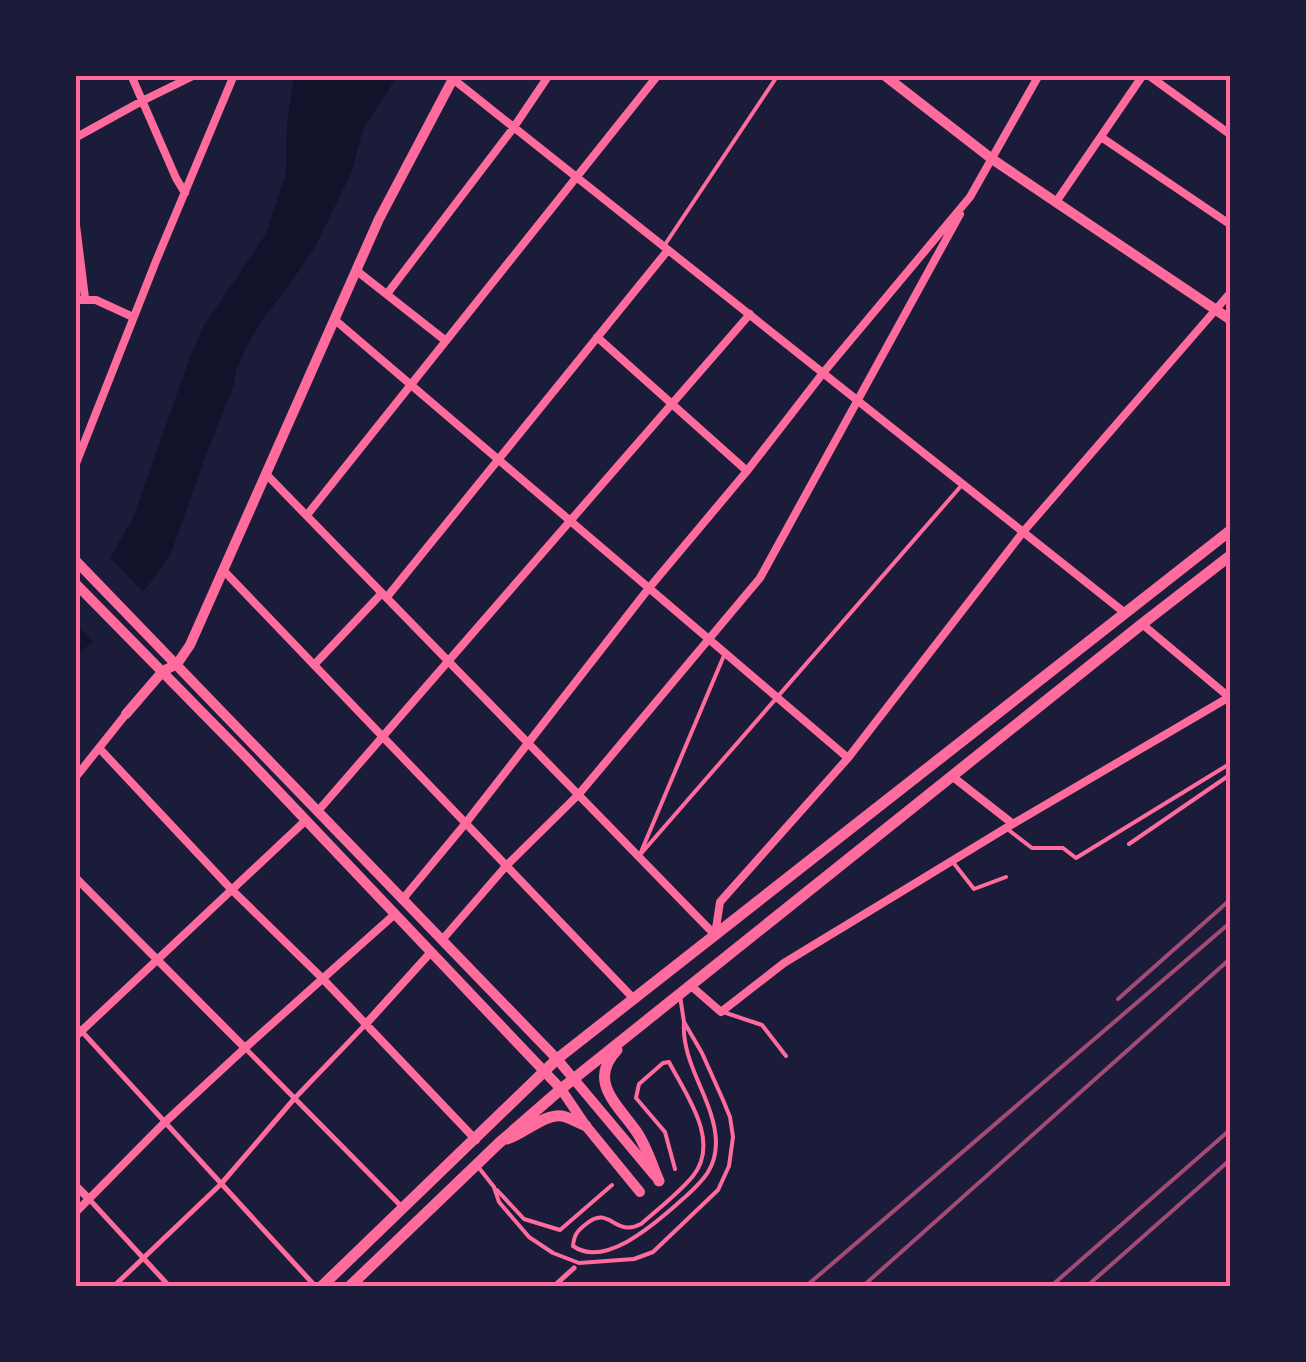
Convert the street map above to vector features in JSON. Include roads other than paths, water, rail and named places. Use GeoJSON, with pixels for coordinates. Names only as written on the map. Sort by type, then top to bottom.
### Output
{"type":"FeatureCollection","features":[{"type":"Feature","properties":{"kind":"main road"},"geometry":{"type":"LineString","coordinates":[[884,75],[992,159],[1231,320]]}},
{"type":"Feature","properties":{"kind":"main road"},"geometry":{"type":"LineString","coordinates":[[126,714],[163,671],[177,664],[190,645],[379,219],[454,77]]}},
{"type":"Feature","properties":{"kind":"main road"},"geometry":{"type":"LineString","coordinates":[[319,1287],[404,1210],[544,1070],[1231,530]]}},
{"type":"Feature","properties":{"kind":"main road"},"geometry":{"type":"LineString","coordinates":[[349,1287],[499,1142],[574,1079],[1231,556]]}},
{"type":"Feature","properties":{"kind":"main road"},"geometry":{"type":"LineString","coordinates":[[75,560],[557,1060],[659,1181]]}},
{"type":"Feature","properties":{"kind":"main road"},"geometry":{"type":"LineString","coordinates":[[75,582],[562,1089],[586,1126],[640,1192]]}},
{"type":"Feature","properties":{"kind":"main road"},"geometry":{"type":"LineString","coordinates":[[648,1018],[610,1058],[605,1072],[606,1089],[638,1133],[659,1181]]}},
{"type":"Feature","properties":{"kind":"main road"},"geometry":{"type":"LineString","coordinates":[[499,1142],[521,1134],[548,1116],[563,1116],[586,1126]]}},
{"type":"Feature","properties":{"kind":"street"},"geometry":{"type":"LineString","coordinates":[[131,75],[185,193]]}},
{"type":"Feature","properties":{"kind":"street"},"geometry":{"type":"LineString","coordinates":[[75,138],[195,75]]}},
{"type":"Feature","properties":{"kind":"street"},"geometry":{"type":"LineString","coordinates":[[387,294],[550,75]]}},
{"type":"Feature","properties":{"kind":"street"},"geometry":{"type":"LineString","coordinates":[[307,515],[658,75]]}},
{"type":"Feature","properties":{"kind":"street"},"geometry":{"type":"LineString","coordinates":[[442,940],[506,866],[578,794],[760,578],[1039,75]]}},
{"type":"Feature","properties":{"kind":"street"},"geometry":{"type":"LineString","coordinates":[[1056,202],[1146,75],[1231,135]]}},
{"type":"Feature","properties":{"kind":"street"},"geometry":{"type":"LineString","coordinates":[[75,466],[80,441],[230,76]]}},
{"type":"Feature","properties":{"kind":"street"},"geometry":{"type":"LineString","coordinates":[[454,77],[1124,612]]}},
{"type":"Feature","properties":{"kind":"street"},"geometry":{"type":"LineString","coordinates":[[1101,137],[1231,225]]}},
{"type":"Feature","properties":{"kind":"street"},"geometry":{"type":"LineString","coordinates":[[402,900],[649,588],[748,471],[823,372],[970,197]]}},
{"type":"Feature","properties":{"kind":"street"},"geometry":{"type":"LineString","coordinates":[[75,218],[80,299],[96,300],[133,316]]}},
{"type":"Feature","properties":{"kind":"street"},"geometry":{"type":"LineString","coordinates":[[314,665],[385,595],[597,338],[666,248]]}},
{"type":"Feature","properties":{"kind":"street"},"geometry":{"type":"LineString","coordinates":[[357,271],[446,341]]}},
{"type":"Feature","properties":{"kind":"street"},"geometry":{"type":"LineString","coordinates":[[715,936],[720,902],[848,758],[1024,532],[1231,292]]}},
{"type":"Feature","properties":{"kind":"street"},"geometry":{"type":"LineString","coordinates":[[318,812],[750,314]]}},
{"type":"Feature","properties":{"kind":"street"},"geometry":{"type":"LineString","coordinates":[[335,320],[848,758]]}},
{"type":"Feature","properties":{"kind":"street"},"geometry":{"type":"LineString","coordinates":[[597,338],[748,471]]}},
{"type":"Feature","properties":{"kind":"street"},"geometry":{"type":"LineString","coordinates":[[266,474],[715,936]]}},
{"type":"Feature","properties":{"kind":"street"},"geometry":{"type":"LineString","coordinates":[[224,571],[634,999]]}},
{"type":"Feature","properties":{"kind":"street"},"geometry":{"type":"LineString","coordinates":[[685,989],[721,1012],[784,963],[1230,697],[1142,624]]}},
{"type":"Feature","properties":{"kind":"street"},"geometry":{"type":"LineString","coordinates":[[75,778],[126,714]]}},
{"type":"Feature","properties":{"kind":"street"},"geometry":{"type":"LineString","coordinates":[[99,748],[476,1140]]}},
{"type":"Feature","properties":{"kind":"street"},"geometry":{"type":"LineString","coordinates":[[954,777],[1009,826]]}},
{"type":"Feature","properties":{"kind":"street"},"geometry":{"type":"LineString","coordinates":[[305,821],[77,1031],[319,1287]]}},
{"type":"Feature","properties":{"kind":"street"},"geometry":{"type":"LineString","coordinates":[[75,878],[404,1210]]}},
{"type":"Feature","properties":{"kind":"street"},"geometry":{"type":"LineString","coordinates":[[75,1213],[245,1048],[394,914]]}},
{"type":"Feature","properties":{"kind":"street"},"geometry":{"type":"LineString","coordinates":[[113,1287],[221,1184],[431,952]]}},
{"type":"Feature","properties":{"kind":"street"},"geometry":{"type":"LineString","coordinates":[[75,1185],[170,1287]]}},
{"type":"Feature","properties":{"kind":"street"},"geometry":{"type":"LineString","coordinates":[[553,1287],[574,1268]]}},
{"type":"Feature","properties":{"kind":"lane"},"geometry":{"type":"LineString","coordinates":[[666,248],[778,75]]}},
{"type":"Feature","properties":{"kind":"lane"},"geometry":{"type":"LineString","coordinates":[[639,856],[963,484]]}},
{"type":"Feature","properties":{"kind":"lane"},"geometry":{"type":"LineString","coordinates":[[639,856],[726,653]]}},
{"type":"Feature","properties":{"kind":"lane"},"geometry":{"type":"LineString","coordinates":[[1009,826],[1032,848],[1063,848],[1076,858],[1231,763]]}},
{"type":"Feature","properties":{"kind":"lane"},"geometry":{"type":"LineString","coordinates":[[1129,844],[1231,774]]}},
{"type":"Feature","properties":{"kind":"lane"},"geometry":{"type":"LineString","coordinates":[[952,861],[974,890],[1006,876]]}},
{"type":"Feature","properties":{"kind":"lane"},"geometry":{"type":"LineString","coordinates":[[675,1168],[665,1132],[636,1098],[639,1084],[663,1063],[670,1062],[699,1122],[705,1142],[704,1158],[694,1175],[640,1224],[620,1228],[604,1216],[595,1216],[578,1230],[573,1246],[581,1252],[594,1253],[646,1232],[706,1176],[714,1161],[716,1141],[710,1115],[682,1040],[685,989]]}},
{"type":"Feature","properties":{"kind":"lane"},"geometry":{"type":"LineString","coordinates":[[721,1012],[762,1025],[786,1056]]}},
{"type":"Feature","properties":{"kind":"lane"},"geometry":{"type":"LineString","coordinates":[[494,1187],[499,1202],[529,1236],[552,1253],[579,1263],[634,1259],[653,1252],[718,1190],[729,1166],[733,1136],[730,1116],[684,1022]]}},
{"type":"Feature","properties":{"kind":"lane"},"geometry":{"type":"LineString","coordinates":[[476,1164],[524,1219],[560,1230],[612,1185]]}},
{"type":"Feature","properties":{"kind":"railway"},"geometry":{"type":"LineString","coordinates":[[1118,999],[1231,899]]}},
{"type":"Feature","properties":{"kind":"railway"},"geometry":{"type":"LineString","coordinates":[[805,1287],[1231,922]]}},
{"type":"Feature","properties":{"kind":"railway"},"geometry":{"type":"LineString","coordinates":[[862,1287],[1231,958]]}},
{"type":"Feature","properties":{"kind":"railway"},"geometry":{"type":"LineString","coordinates":[[1050,1287],[1231,1129]]}},
{"type":"Feature","properties":{"kind":"railway"},"geometry":{"type":"LineString","coordinates":[[1086,1287],[1231,1159]]}}]}
